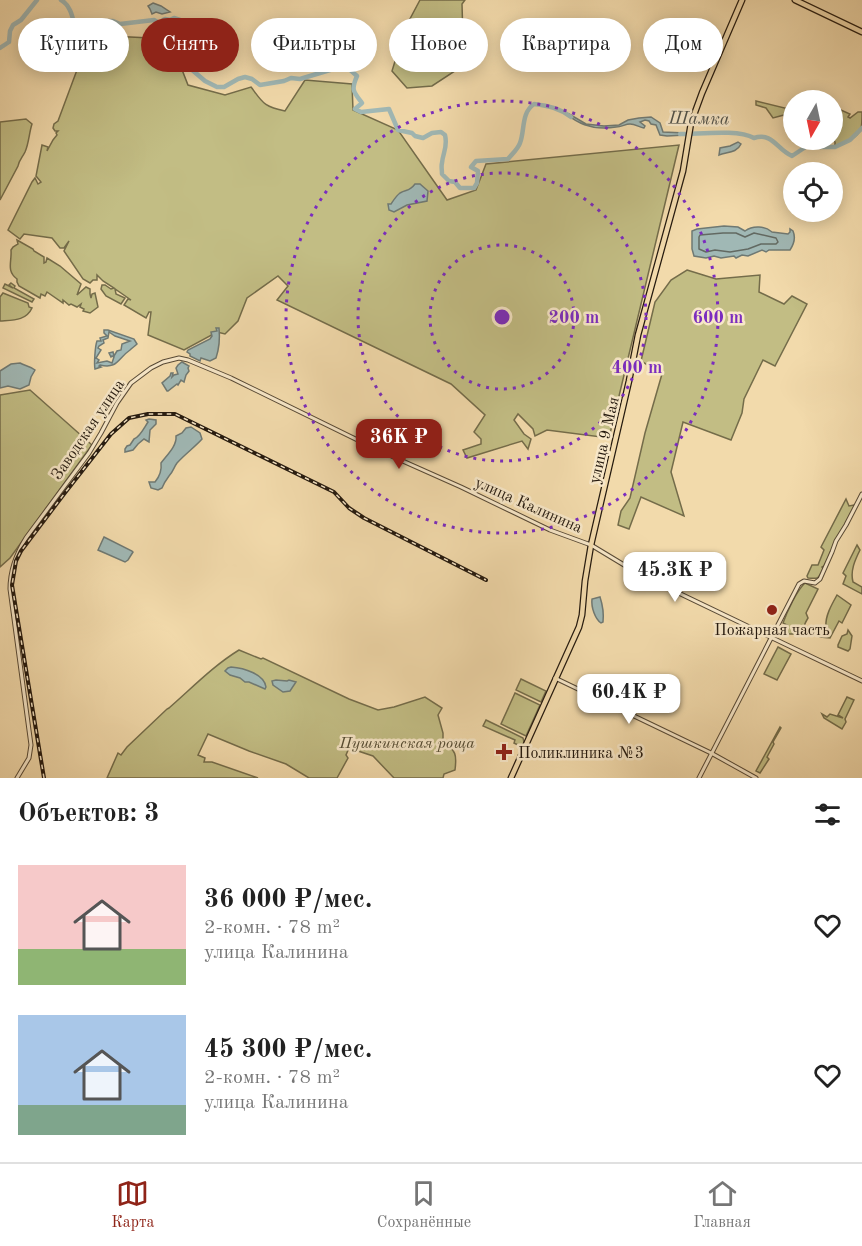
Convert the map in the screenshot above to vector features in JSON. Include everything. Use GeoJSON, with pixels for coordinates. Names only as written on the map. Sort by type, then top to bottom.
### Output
{"type":"FeatureCollection","features":[{"type":"Feature","properties":{"kind":"main road","name":"улица 9 Мая"},"geometry":{"type":"LineString","coordinates":[[511,778],[581,620],[591,545],[638,335],[683,171],[689,131],[702,93],[742,0]]}},
{"type":"Feature","properties":{"kind":"main road"},"geometry":{"type":"LineString","coordinates":[[795,0],[862,32]]}},
{"type":"Feature","properties":{"kind":"street","name":"Заводская улица"},"geometry":{"type":"LineString","coordinates":[[17,778],[29,758],[31,746],[10,589],[12,569],[20,548],[89,453],[124,392],[140,375],[163,362],[179,358],[216,371]]}},
{"type":"Feature","properties":{"kind":"street","name":"улица Калинина"},"geometry":{"type":"LineString","coordinates":[[216,371],[550,530],[591,545],[639,574],[862,681]]}},
{"type":"Feature","properties":{"kind":"street"},"geometry":{"type":"LineString","coordinates":[[699,778],[801,582],[815,583],[820,579],[836,541],[862,494]]}},
{"type":"Feature","properties":{"kind":"street"},"geometry":{"type":"LineString","coordinates":[[555,678],[711,753],[756,778]]}},
{"type":"Feature","properties":{"kind":"green space"},"geometry":{"type":"Polygon","coordinates":[[[420,0],[465,0],[462,4],[462,18],[410,18],[420,0]]]}},
{"type":"Feature","properties":{"kind":"green space"},"geometry":{"type":"Polygon","coordinates":[[[129,37],[141,38],[141,72],[183,72],[188,85],[225,95],[251,87],[265,104],[285,111],[305,80],[352,84],[353,110],[398,130],[447,200],[476,190],[486,164],[679,145],[609,438],[547,430],[535,436],[533,429],[518,414],[514,420],[524,434],[531,439],[528,449],[522,441],[467,458],[463,450],[481,444],[481,439],[474,432],[485,415],[451,384],[277,300],[288,286],[278,276],[247,298],[238,321],[225,334],[217,332],[184,350],[148,335],[151,312],[146,318],[124,305],[128,299],[131,300],[115,289],[116,294],[125,298],[121,304],[106,296],[101,289],[102,285],[114,288],[97,275],[97,280],[90,283],[83,279],[64,251],[69,241],[64,248],[60,248],[52,238],[24,234],[20,239],[8,230],[32,182],[35,178],[38,184],[41,182],[36,176],[42,145],[48,147],[47,151],[57,135],[58,131],[53,128],[58,121],[76,72],[129,72],[129,37]]]}},
{"type":"Feature","properties":{"kind":"green space"},"geometry":{"type":"Polygon","coordinates":[[[393,72],[453,72],[432,86],[407,88],[393,72]]]}},
{"type":"Feature","properties":{"kind":"green space"},"geometry":{"type":"Polygon","coordinates":[[[756,101],[783,108],[783,115],[773,118],[766,108],[756,105],[756,101]]]}},
{"type":"Feature","properties":{"kind":"green space"},"geometry":{"type":"Polygon","coordinates":[[[843,111],[850,114],[848,117],[850,118],[862,112],[859,132],[843,144],[843,111]]]}},
{"type":"Feature","properties":{"kind":"green space"},"geometry":{"type":"Polygon","coordinates":[[[26,119],[32,124],[26,149],[0,200],[0,122],[26,119]]]}},
{"type":"Feature","properties":{"kind":"green space"},"geometry":{"type":"Polygon","coordinates":[[[17,240],[44,257],[44,263],[47,258],[81,284],[77,295],[86,287],[90,289],[91,298],[95,293],[98,307],[90,313],[83,311],[81,304],[77,307],[63,300],[63,303],[47,292],[45,296],[41,294],[40,298],[19,286],[10,266],[11,250],[18,244],[17,240]]]}},
{"type":"Feature","properties":{"kind":"green space"},"geometry":{"type":"Polygon","coordinates":[[[687,270],[716,279],[760,275],[759,292],[784,304],[792,296],[807,304],[775,366],[763,360],[744,399],[742,413],[731,440],[683,422],[671,472],[684,516],[641,497],[629,529],[618,525],[621,511],[630,498],[662,374],[641,361],[655,302],[671,280],[687,270]]]}},
{"type":"Feature","properties":{"kind":"green space"},"geometry":{"type":"Polygon","coordinates":[[[11,283],[15,286],[14,288],[34,299],[32,302],[3,288],[5,284],[13,288],[9,285],[11,283]]]}},
{"type":"Feature","properties":{"kind":"green space"},"geometry":{"type":"Polygon","coordinates":[[[3,293],[28,303],[32,308],[19,319],[0,321],[0,297],[3,293]]]}},
{"type":"Feature","properties":{"kind":"green space"},"geometry":{"type":"Polygon","coordinates":[[[30,390],[92,445],[10,558],[0,567],[0,395],[30,390]]]}},
{"type":"Feature","properties":{"kind":"green space"},"geometry":{"type":"Polygon","coordinates":[[[846,499],[849,506],[855,506],[822,567],[820,575],[818,578],[808,578],[812,565],[818,565],[824,550],[821,547],[846,499]]]}},
{"type":"Feature","properties":{"kind":"green space"},"geometry":{"type":"Polygon","coordinates":[[[857,545],[860,550],[852,578],[853,582],[862,587],[862,594],[843,584],[846,576],[843,573],[857,545]]]}},
{"type":"Feature","properties":{"kind":"green space"},"geometry":{"type":"Polygon","coordinates":[[[805,583],[818,589],[806,613],[808,618],[799,636],[781,634],[780,627],[785,629],[787,625],[783,623],[787,613],[805,583]]]}},
{"type":"Feature","properties":{"kind":"green space"},"geometry":{"type":"Polygon","coordinates":[[[837,595],[851,605],[842,623],[839,621],[830,638],[820,637],[818,632],[826,633],[828,614],[837,595]]]}},
{"type":"Feature","properties":{"kind":"green space"},"geometry":{"type":"Polygon","coordinates":[[[848,630],[852,636],[848,651],[838,645],[848,630]]]}},
{"type":"Feature","properties":{"kind":"green space"},"geometry":{"type":"Polygon","coordinates":[[[778,647],[791,654],[777,680],[764,674],[778,647]]]}},
{"type":"Feature","properties":{"kind":"green space","name":"Пушкинская роща"},"geometry":{"type":"Polygon","coordinates":[[[239,650],[263,658],[349,699],[378,710],[425,697],[442,708],[438,715],[443,742],[455,753],[455,770],[444,774],[443,778],[394,778],[373,756],[349,748],[346,755],[348,758],[337,778],[309,778],[286,764],[208,734],[198,755],[205,758],[204,762],[212,762],[258,778],[107,778],[118,753],[121,755],[167,709],[211,670],[239,650]]]}},
{"type":"Feature","properties":{"kind":"green space"},"geometry":{"type":"Polygon","coordinates":[[[521,679],[546,691],[541,702],[516,690],[521,679]]]}},
{"type":"Feature","properties":{"kind":"green space"},"geometry":{"type":"Polygon","coordinates":[[[515,693],[540,705],[526,736],[501,724],[515,693]]]}},
{"type":"Feature","properties":{"kind":"green space"},"geometry":{"type":"Polygon","coordinates":[[[847,697],[854,700],[842,729],[824,718],[822,714],[827,717],[830,714],[843,718],[838,715],[847,697]]]}},
{"type":"Feature","properties":{"kind":"green space"},"geometry":{"type":"Polygon","coordinates":[[[486,720],[523,738],[522,747],[514,743],[515,740],[483,726],[486,720]]]}},
{"type":"Feature","properties":{"kind":"green space"},"geometry":{"type":"Polygon","coordinates":[[[780,727],[767,757],[769,759],[760,773],[756,771],[780,727]]]}},
{"type":"Feature","properties":{"kind":"water"},"geometry":{"type":"Polygon","coordinates":[[[153,3],[170,12],[152,14],[148,6],[153,3]]]}},
{"type":"Feature","properties":{"kind":"water"},"geometry":{"type":"Polygon","coordinates":[[[569,114],[586,124],[604,126],[619,125],[628,120],[651,117],[660,123],[663,132],[685,133],[685,135],[660,135],[656,125],[645,120],[640,122],[645,126],[644,128],[634,124],[609,128],[590,127],[569,114]]]}},
{"type":"Feature","properties":{"kind":"water"},"geometry":{"type":"Polygon","coordinates":[[[738,142],[741,144],[737,149],[719,155],[720,148],[738,142]]]}},
{"type":"Feature","properties":{"kind":"water"},"geometry":{"type":"Polygon","coordinates":[[[415,184],[420,184],[428,191],[427,201],[407,205],[394,212],[389,210],[388,204],[415,184]]]}},
{"type":"Feature","properties":{"kind":"water"},"geometry":{"type":"Polygon","coordinates":[[[724,226],[738,227],[745,231],[759,227],[772,232],[788,234],[790,229],[794,234],[794,241],[790,250],[766,252],[762,250],[736,258],[734,256],[706,258],[694,256],[692,231],[724,226]]]}},
{"type":"Feature","properties":{"kind":"water"},"geometry":{"type":"Polygon","coordinates":[[[216,328],[219,328],[219,347],[216,358],[210,361],[201,358],[200,361],[190,356],[188,350],[210,339],[211,332],[217,331],[216,328]]]}},
{"type":"Feature","properties":{"kind":"water"},"geometry":{"type":"Polygon","coordinates":[[[104,330],[108,330],[134,339],[137,344],[114,364],[100,365],[101,367],[95,369],[96,343],[101,341],[100,338],[107,336],[104,330]],[[109,332],[108,338],[103,340],[104,343],[99,346],[101,350],[96,358],[99,360],[97,363],[107,361],[112,363],[114,357],[111,357],[109,353],[113,352],[114,356],[117,351],[121,350],[122,344],[130,341],[109,332]]]}},
{"type":"Feature","properties":{"kind":"water"},"geometry":{"type":"Polygon","coordinates":[[[182,362],[189,366],[184,382],[181,380],[178,385],[167,391],[162,383],[171,373],[173,373],[172,377],[178,374],[176,368],[182,362]]]}},
{"type":"Feature","properties":{"kind":"water"},"geometry":{"type":"Polygon","coordinates":[[[20,363],[35,370],[29,385],[20,389],[8,386],[0,388],[0,371],[11,364],[20,363]]]}},
{"type":"Feature","properties":{"kind":"water"},"geometry":{"type":"Polygon","coordinates":[[[146,420],[156,420],[156,424],[150,430],[149,442],[144,439],[133,450],[125,452],[127,446],[140,434],[148,422],[146,420]]]}},
{"type":"Feature","properties":{"kind":"water"},"geometry":{"type":"Polygon","coordinates":[[[191,427],[200,433],[202,439],[177,463],[162,488],[158,490],[151,488],[149,482],[155,482],[158,478],[161,463],[173,447],[176,436],[191,427]]]}},
{"type":"Feature","properties":{"kind":"water"},"geometry":{"type":"Polygon","coordinates":[[[104,537],[132,551],[128,560],[125,562],[98,550],[104,537]]]}},
{"type":"Feature","properties":{"kind":"water"},"geometry":{"type":"Polygon","coordinates":[[[600,597],[603,606],[603,622],[601,623],[595,616],[592,602],[592,599],[600,597]]]}},
{"type":"Feature","properties":{"kind":"water"},"geometry":{"type":"Polygon","coordinates":[[[231,667],[247,670],[257,675],[264,682],[265,689],[230,675],[225,671],[231,667]]]}},
{"type":"Feature","properties":{"kind":"water"},"geometry":{"type":"Polygon","coordinates":[[[272,681],[296,682],[290,691],[283,692],[273,685],[272,681]]]}},
{"type":"Feature","properties":{"kind":"waterway","name":"Шамка"},"geometry":{"type":"LineString","coordinates":[[0,48],[9,42],[13,25],[21,20],[37,0]]}},
{"type":"Feature","properties":{"kind":"waterway","name":"Шамка"},"geometry":{"type":"LineString","coordinates":[[61,0],[70,10],[76,31],[82,30],[89,23],[106,21],[120,24],[154,20],[162,25],[166,24],[163,20],[165,19],[180,20],[183,23],[182,32],[186,31],[188,61],[191,69],[205,81],[217,87],[224,87],[245,77],[260,85],[291,78],[300,79],[340,67],[348,68],[357,76],[354,90],[362,103],[355,109],[361,112],[389,109],[398,130],[423,138],[432,133],[441,132],[445,135],[442,174],[460,188],[474,188],[477,183],[478,171],[471,167],[476,161],[508,159],[520,143],[527,112],[534,104],[554,108],[571,117]]}},
{"type":"Feature","properties":{"kind":"waterway","name":"Шамка"},"geometry":{"type":"LineString","coordinates":[[680,134],[729,133],[754,138],[766,137],[792,156],[804,148],[802,143],[805,140],[810,140],[818,147],[835,147],[850,140],[862,128]]}},
{"type":"Feature","properties":{"kind":"railway"},"geometry":{"type":"LineString","coordinates":[[44,778],[12,585],[16,561],[21,551],[111,434],[129,418],[148,414],[175,414],[334,492],[349,508],[364,518],[486,580]]}},
{"type":"Feature","properties":{"kind":"place","name":"Пожарная часть"},"geometry":{"type":"Point","coordinates":[772,610]}},
{"type":"Feature","properties":{"kind":"place","name":"Поликлиника №3"},"geometry":{"type":"Point","coordinates":[504,752]}}]}
